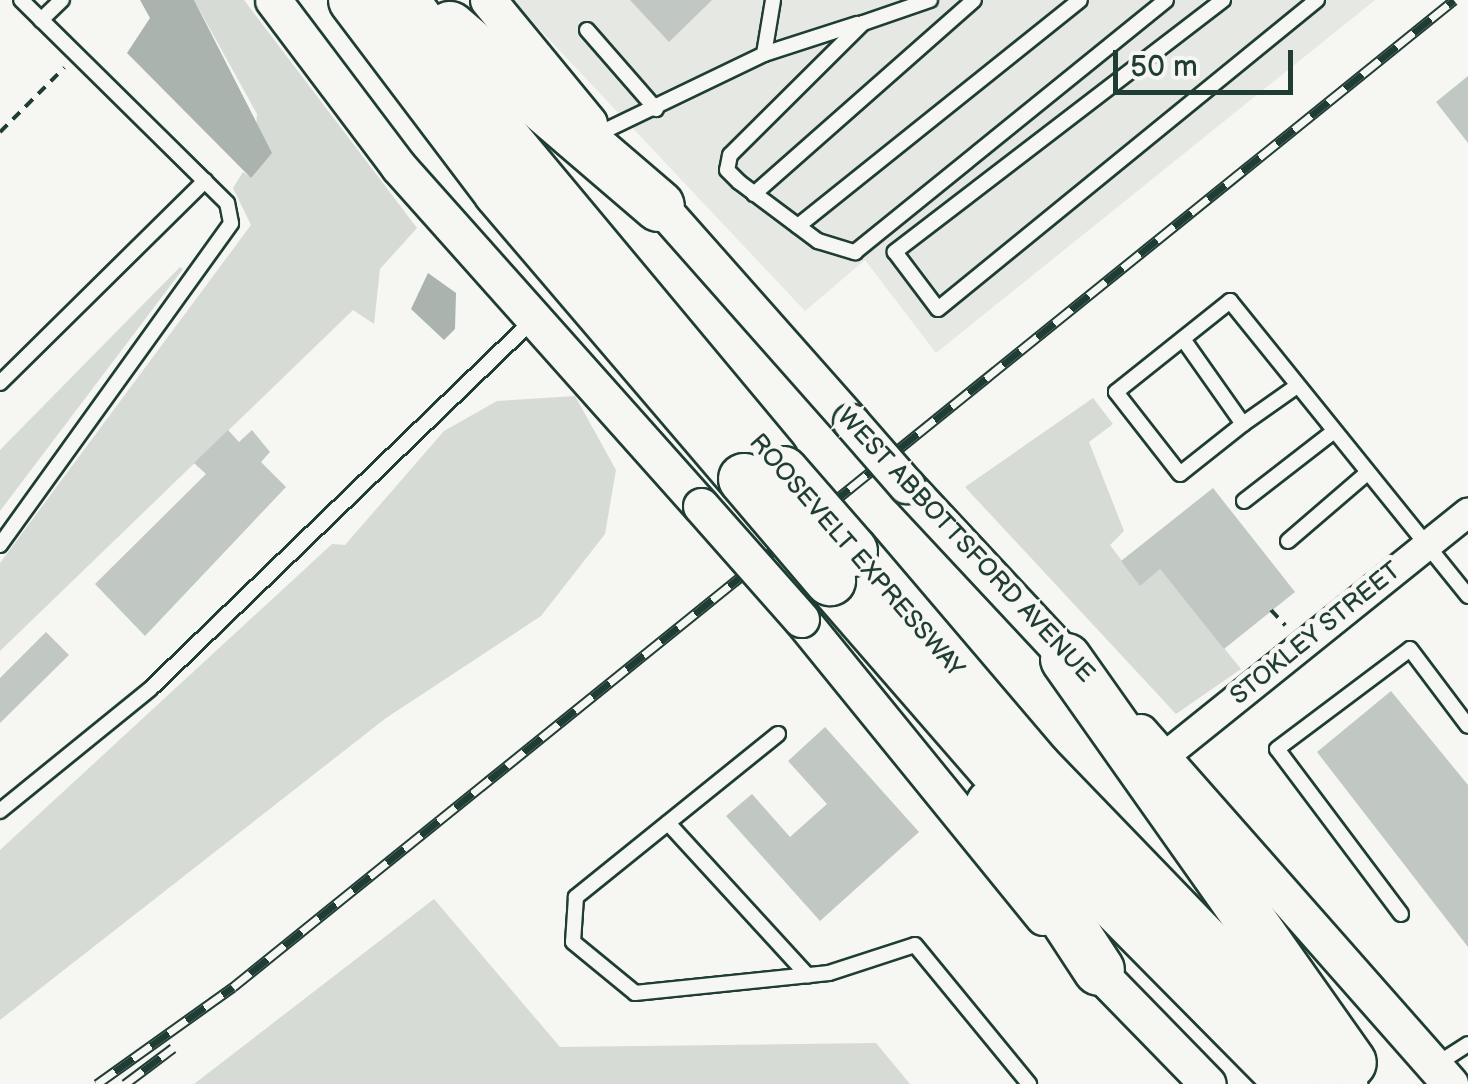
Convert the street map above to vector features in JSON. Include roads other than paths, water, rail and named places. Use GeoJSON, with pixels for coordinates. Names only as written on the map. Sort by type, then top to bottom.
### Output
{"type":"FeatureCollection","features":[{"type":"Feature","properties":{"kind":"highway","name":"ROOSEVELT EXPRESSWAY"},"geometry":{"type":"LineString","coordinates":[[354,0],[499,192],[759,470]]}},
{"type":"Feature","properties":{"kind":"highway","name":"ROOSEVELT EXPRESSWAY"},"geometry":{"type":"LineString","coordinates":[[403,0],[759,470],[828,583],[954,728],[1292,1084]]}},
{"type":"Feature","properties":{"kind":"highway"},"geometry":{"type":"LineString","coordinates":[[421,0],[658,206]]}},
{"type":"Feature","properties":{"kind":"highway","name":"ROOSEVELT EXPRESSWAY"},"geometry":{"type":"LineString","coordinates":[[828,583],[1036,767],[1342,1084]]}},
{"type":"Feature","properties":{"kind":"highway"},"geometry":{"type":"LineString","coordinates":[[1066,659],[1364,1084]]}},
{"type":"Feature","properties":{"kind":"highway"},"geometry":{"type":"LineString","coordinates":[[954,728],[987,799],[1098,970]]}},
{"type":"Feature","properties":{"kind":"street"},"geometry":{"type":"LineString","coordinates":[[273,0],[398,166],[701,506],[828,583],[1024,898],[1208,1084]]}},
{"type":"Feature","properties":{"kind":"street","name":"WEST ABBOTTSFORD AVENUE"},"geometry":{"type":"LineString","coordinates":[[491,1],[658,206],[1066,659],[1164,757],[1442,1075]]}},
{"type":"Feature","properties":{"kind":"street","name":"STOKLEY STREET"},"geometry":{"type":"LineString","coordinates":[[1164,757],[1468,513]]}},
{"type":"Feature","properties":{"kind":"lane"},"geometry":{"type":"LineString","coordinates":[[0,544],[224,243],[227,203],[21,0]]}},
{"type":"Feature","properties":{"kind":"lane"},"geometry":{"type":"LineString","coordinates":[[41,20],[62,0]]}},
{"type":"Feature","properties":{"kind":"lane"},"geometry":{"type":"LineString","coordinates":[[764,54],[773,0]]}},
{"type":"Feature","properties":{"kind":"lane"},"geometry":{"type":"LineString","coordinates":[[598,134],[764,54],[930,0]]}},
{"type":"Feature","properties":{"kind":"lane"},"geometry":{"type":"LineString","coordinates":[[754,194],[974,0]]}},
{"type":"Feature","properties":{"kind":"lane"},"geometry":{"type":"LineString","coordinates":[[798,226],[1080,0]]}},
{"type":"Feature","properties":{"kind":"lane"},"geometry":{"type":"LineString","coordinates":[[862,23],[730,155],[726,170],[798,226],[856,252],[1166,0]]}},
{"type":"Feature","properties":{"kind":"lane"},"geometry":{"type":"LineString","coordinates":[[1222,0],[895,252],[938,309],[1317,0]]}},
{"type":"Feature","properties":{"kind":"lane"},"geometry":{"type":"LineString","coordinates":[[586,30],[656,109]]}},
{"type":"Feature","properties":{"kind":"lane"},"geometry":{"type":"LineString","coordinates":[[0,383],[206,182]]}},
{"type":"Feature","properties":{"kind":"lane"},"geometry":{"type":"LineString","coordinates":[[1297,386],[1180,474],[1116,392],[1230,302],[1468,596]]}},
{"type":"Feature","properties":{"kind":"lane"},"geometry":{"type":"LineString","coordinates":[[0,812],[150,689],[534,320]]}},
{"type":"Feature","properties":{"kind":"lane"},"geometry":{"type":"LineString","coordinates":[[1183,339],[1243,424]]}},
{"type":"Feature","properties":{"kind":"lane"},"geometry":{"type":"LineString","coordinates":[[1244,501],[1333,432]]}},
{"type":"Feature","properties":{"kind":"lane"},"geometry":{"type":"LineString","coordinates":[[1288,541],[1366,474]]}},
{"type":"Feature","properties":{"kind":"lane"},"geometry":{"type":"LineString","coordinates":[[1401,914],[1277,749],[1410,649],[1468,726]]}},
{"type":"Feature","properties":{"kind":"lane"},"geometry":{"type":"LineString","coordinates":[[778,734],[576,897],[574,942],[635,993],[808,976],[915,945],[1029,1084]]}},
{"type":"Feature","properties":{"kind":"lane"},"geometry":{"type":"LineString","coordinates":[[668,822],[808,976]]}},
{"type":"Feature","properties":{"kind":"lane"},"geometry":{"type":"LineString","coordinates":[[1442,1075],[1468,1044]]}},
{"type":"Feature","properties":{"kind":"railway"},"geometry":{"type":"LineString","coordinates":[[97,1084],[233,987],[1454,0]]}},
{"type":"Feature","properties":{"kind":"railway"},"geometry":{"type":"LineString","coordinates":[[125,1084],[173,1048]]}}]}
